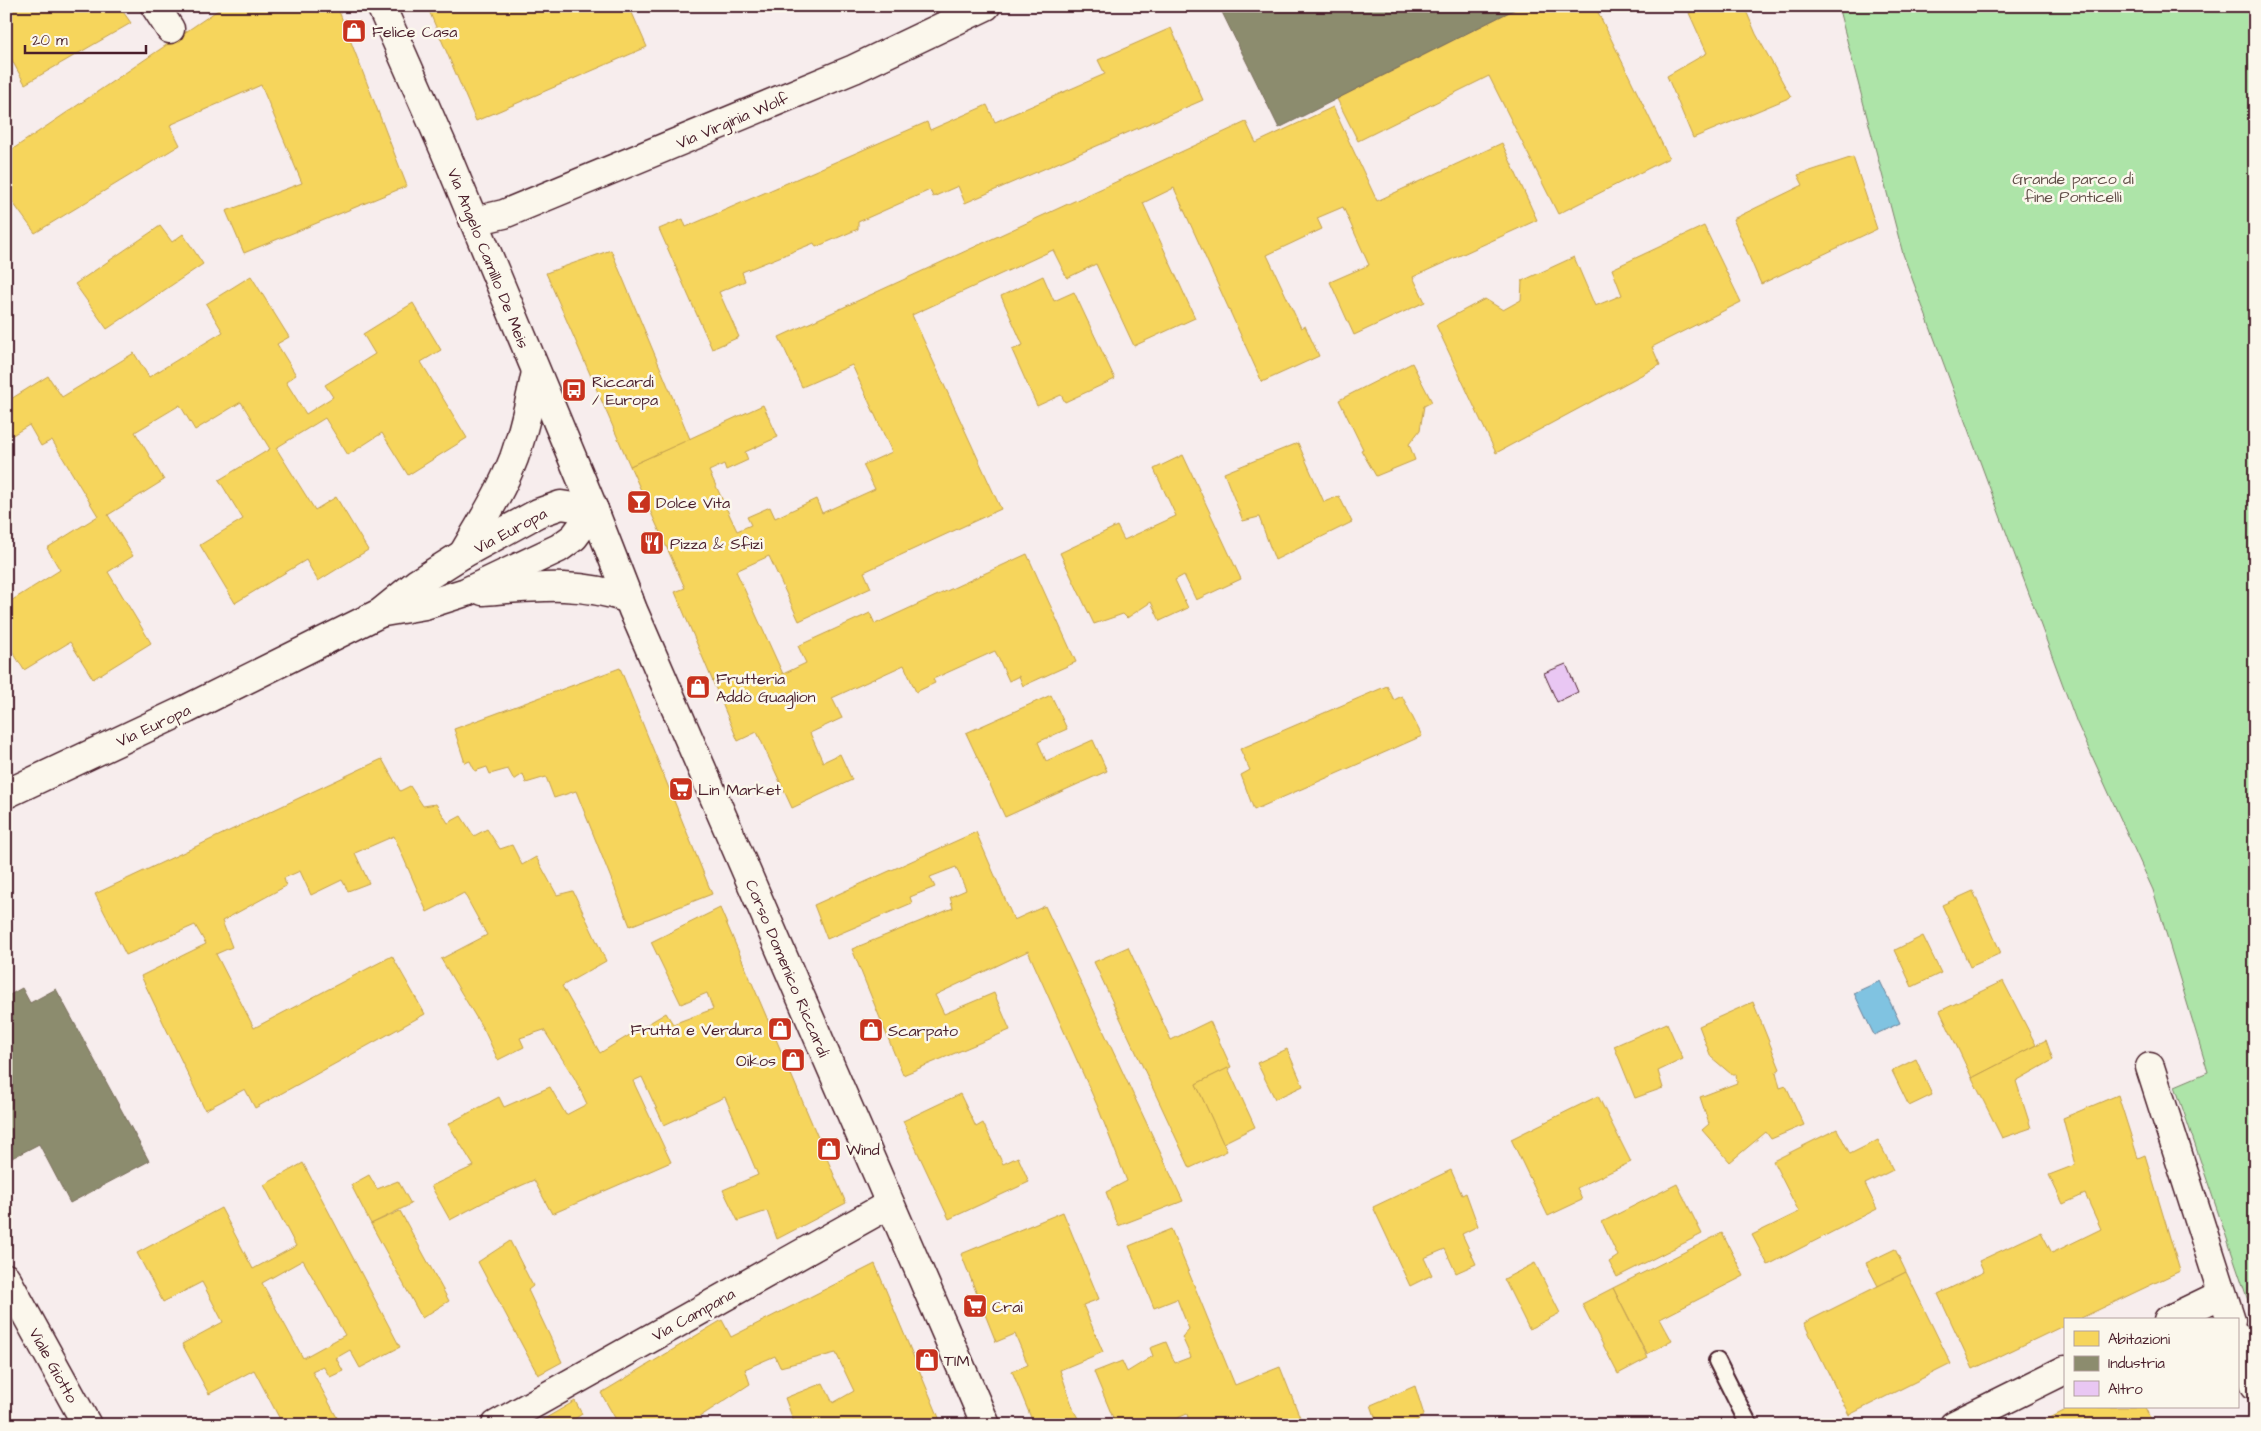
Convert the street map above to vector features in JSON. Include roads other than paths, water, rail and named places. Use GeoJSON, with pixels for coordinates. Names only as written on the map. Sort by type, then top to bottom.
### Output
{"type":"FeatureCollection","features":[{"type":"Feature","properties":{"kind":"street"},"geometry":{"type":"LineString","coordinates":[[155,6],[170,29]]}},
{"type":"Feature","properties":{"kind":"street","name":"Via Angelo Camillo De Meis"},"geometry":{"type":"LineString","coordinates":[[381,6],[474,221],[594,510]]}},
{"type":"Feature","properties":{"kind":"street","name":"Via Virginia Wolf"},"geometry":{"type":"LineString","coordinates":[[474,221],[504,214],[733,120],[854,69],[986,6]]}},
{"type":"Feature","properties":{"kind":"street"},"geometry":{"type":"LineString","coordinates":[[463,554],[491,506],[513,460],[525,423],[536,372]]}},
{"type":"Feature","properties":{"kind":"street","name":"Via Europa"},"geometry":{"type":"LineString","coordinates":[[6,794],[187,709],[380,613],[417,583],[463,554],[538,513],[561,505],[594,510],[574,537],[559,548],[466,592],[425,605],[380,613]]}},
{"type":"Feature","properties":{"kind":"street","name":"Corso Domenico Riccardi"},"geometry":{"type":"LineString","coordinates":[[594,510],[629,600],[986,1425]]}},
{"type":"Feature","properties":{"kind":"street"},"geometry":{"type":"LineString","coordinates":[[466,592],[563,586],[595,589],[629,600]]}},
{"type":"Feature","properties":{"kind":"street"},"geometry":{"type":"LineString","coordinates":[[2150,1066],[2230,1318]]}},
{"type":"Feature","properties":{"kind":"street","name":"Via Campana"},"geometry":{"type":"LineString","coordinates":[[496,1425],[890,1204]]}},
{"type":"Feature","properties":{"kind":"street","name":"Viale Giotto"},"geometry":{"type":"LineString","coordinates":[[6,1278],[87,1425]]}},
{"type":"Feature","properties":{"kind":"street"},"geometry":{"type":"LineString","coordinates":[[2172,1318],[2222,1294]]}},
{"type":"Feature","properties":{"kind":"street"},"geometry":{"type":"LineString","coordinates":[[2238,1340],[2255,1385]]}},
{"type":"Feature","properties":{"kind":"street"},"geometry":{"type":"LineString","coordinates":[[1954,1425],[2064,1370]]}},
{"type":"Feature","properties":{"kind":"lane"},"geometry":{"type":"LineString","coordinates":[[1717,1361],[1749,1425]]}},
{"type":"Feature","properties":{"kind":"water"},"geometry":{"type":"Polygon","coordinates":[[[1880,981],[1900,1023],[1874,1035],[1854,993],[1880,981]]]}},
{"type":"Feature","properties":{"kind":"place","name":"Felice Casa"},"geometry":{"type":"Point","coordinates":[354,31]}},
{"type":"Feature","properties":{"kind":"place","name":"Riccardi / Europa"},"geometry":{"type":"Point","coordinates":[574,390]}},
{"type":"Feature","properties":{"kind":"place","name":"Dolce Vita"},"geometry":{"type":"Point","coordinates":[639,502]}},
{"type":"Feature","properties":{"kind":"place","name":"Pizza & Sfizi"},"geometry":{"type":"Point","coordinates":[652,543]}},
{"type":"Feature","properties":{"kind":"place","name":"Frutteria Addò Guaglion"},"geometry":{"type":"Point","coordinates":[698,687]}},
{"type":"Feature","properties":{"kind":"place","name":"Lin Market"},"geometry":{"type":"Point","coordinates":[681,789]}},
{"type":"Feature","properties":{"kind":"place","name":"Frutta e Verdura"},"geometry":{"type":"Point","coordinates":[780,1029]}},
{"type":"Feature","properties":{"kind":"place","name":"Scarpato"},"geometry":{"type":"Point","coordinates":[871,1030]}},
{"type":"Feature","properties":{"kind":"place","name":"Oikos"},"geometry":{"type":"Point","coordinates":[793,1060]}},
{"type":"Feature","properties":{"kind":"place","name":"Wind"},"geometry":{"type":"Point","coordinates":[829,1149]}},
{"type":"Feature","properties":{"kind":"place","name":"Crai"},"geometry":{"type":"Point","coordinates":[975,1306]}},
{"type":"Feature","properties":{"kind":"place","name":"TIM"},"geometry":{"type":"Point","coordinates":[927,1360]}},
{"type":"Feature","properties":{"kind":"park label","name":"Grande parco di fine Ponticelli"},"geometry":{"type":"Point","coordinates":[2073,187]}}]}
